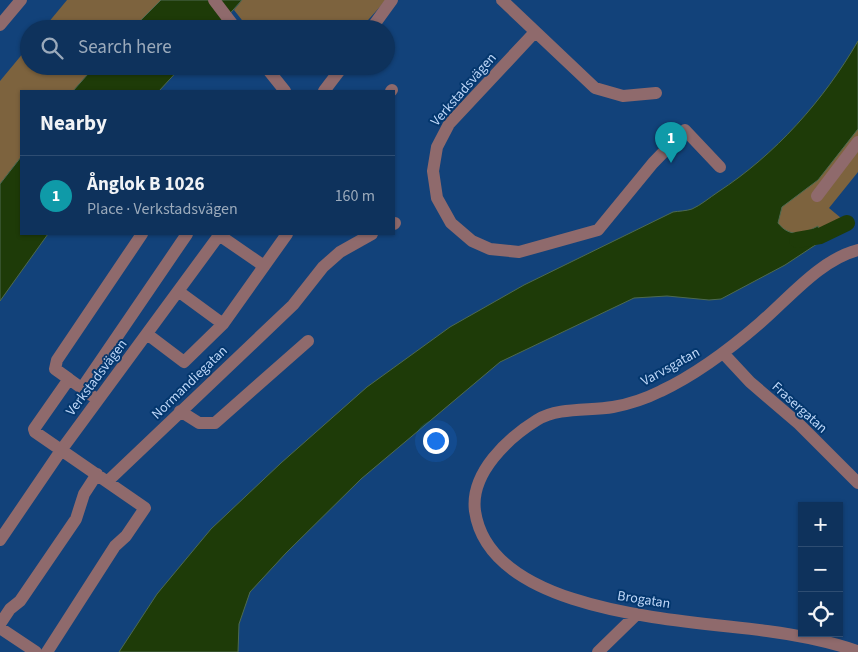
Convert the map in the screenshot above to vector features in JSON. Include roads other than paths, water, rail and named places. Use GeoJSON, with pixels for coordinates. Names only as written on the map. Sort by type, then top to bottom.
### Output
{"type":"FeatureCollection","features":[{"type":"Feature","properties":{"kind":"street"},"geometry":{"type":"LineString","coordinates":[[0,24],[21,0]]}},
{"type":"Feature","properties":{"kind":"street"},"geometry":{"type":"LineString","coordinates":[[214,0],[229,20]]}},
{"type":"Feature","properties":{"kind":"street"},"geometry":{"type":"LineString","coordinates":[[378,20],[392,0]]}},
{"type":"Feature","properties":{"kind":"street"},"geometry":{"type":"LineString","coordinates":[[502,0],[595,88],[613,95],[624,96],[656,92]]}},
{"type":"Feature","properties":{"kind":"street","name":"Verkstadsvägen"},"geometry":{"type":"LineString","coordinates":[[535,32],[444,130],[436,147],[433,163],[433,181],[437,198],[445,214],[458,230],[481,246],[499,251],[528,251],[598,230],[653,163],[685,130],[720,167]]}},
{"type":"Feature","properties":{"kind":"street"},"geometry":{"type":"LineString","coordinates":[[272,75],[284,90]]}},
{"type":"Feature","properties":{"kind":"street"},"geometry":{"type":"LineString","coordinates":[[325,90],[336,75]]}},
{"type":"Feature","properties":{"kind":"street"},"geometry":{"type":"LineString","coordinates":[[817,196],[858,142]]}},
{"type":"Feature","properties":{"kind":"street"},"geometry":{"type":"LineString","coordinates":[[98,400],[55,369],[57,360],[141,235]]}},
{"type":"Feature","properties":{"kind":"street"},"geometry":{"type":"LineString","coordinates":[[82,388],[186,235]]}},
{"type":"Feature","properties":{"kind":"street","name":"Verkstadsvägen"},"geometry":{"type":"LineString","coordinates":[[0,540],[62,449],[219,235]]}},
{"type":"Feature","properties":{"kind":"street"},"geometry":{"type":"LineString","coordinates":[[221,235],[264,266]]}},
{"type":"Feature","properties":{"kind":"street"},"geometry":{"type":"LineString","coordinates":[[147,334],[184,362],[223,324],[286,235]]}},
{"type":"Feature","properties":{"kind":"street","name":"Normandiegatan"},"geometry":{"type":"LineString","coordinates":[[108,481],[292,305],[335,257],[359,240],[370,235]]}},
{"type":"Feature","properties":{"kind":"street","name":"Varvsgatan"},"geometry":{"type":"LineString","coordinates":[[474,502],[485,469],[497,454],[539,419],[637,401],[661,391],[723,353],[832,260],[858,250]]}},
{"type":"Feature","properties":{"kind":"street"},"geometry":{"type":"LineString","coordinates":[[178,291],[223,324]]}},
{"type":"Feature","properties":{"kind":"street"},"geometry":{"type":"LineString","coordinates":[[180,411],[199,423],[216,423],[308,341]]}},
{"type":"Feature","properties":{"kind":"street","name":"Frasergatan"},"geometry":{"type":"LineString","coordinates":[[723,353],[750,382],[799,424],[858,483]]}},
{"type":"Feature","properties":{"kind":"street"},"geometry":{"type":"LineString","coordinates":[[47,652],[78,600],[114,546],[126,536],[145,508],[35,432],[34,429],[69,379]]}},
{"type":"Feature","properties":{"kind":"street"},"geometry":{"type":"LineString","coordinates":[[0,624],[10,609],[20,601],[76,519],[84,494],[97,474]]}},
{"type":"Feature","properties":{"kind":"street","name":"Brogatan"},"geometry":{"type":"LineString","coordinates":[[474,502],[479,525],[495,552],[523,576],[568,598],[636,615],[771,631],[856,651]]}},
{"type":"Feature","properties":{"kind":"street"},"geometry":{"type":"LineString","coordinates":[[598,652],[636,615]]}},
{"type":"Feature","properties":{"kind":"street"},"geometry":{"type":"LineString","coordinates":[[0,628],[36,652]]}},
{"type":"Feature","properties":{"kind":"waterway"},"geometry":{"type":"LineString","coordinates":[[797,240],[820,236],[847,223]]}},
{"type":"Feature","properties":{"kind":"place","name":"Ånglok B 1026"},"geometry":{"type":"Point","coordinates":[671,163]}}]}
